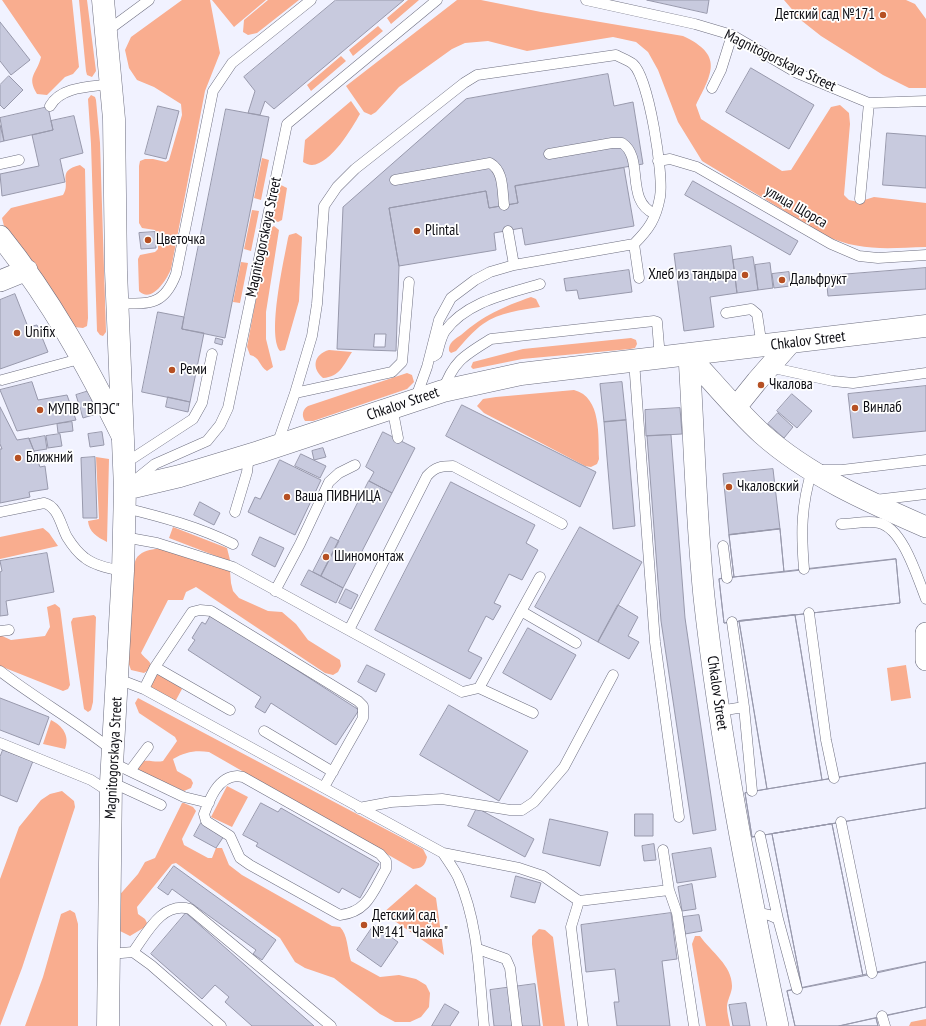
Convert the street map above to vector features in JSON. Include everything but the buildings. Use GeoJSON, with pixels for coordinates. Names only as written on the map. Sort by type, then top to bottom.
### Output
{"type":"FeatureCollection","features":[{"type":"Feature","properties":{"kind":"main road","name":"Magnitogorskaya Street"},"geometry":{"type":"LineString","coordinates":[[103,0],[111,84],[125,499],[110,954],[113,1024]]}},
{"type":"Feature","properties":{"kind":"main road","name":"Chkalov Street"},"geometry":{"type":"LineString","coordinates":[[125,499],[180,476],[249,455],[443,391],[521,374],[689,356],[926,326]]}},
{"type":"Feature","properties":{"kind":"street"},"geometry":{"type":"LineString","coordinates":[[0,236],[27,270],[83,358],[123,438]]}},
{"type":"Feature","properties":{"kind":"street"},"geometry":{"type":"LineString","coordinates":[[0,281],[27,270]]}},
{"type":"Feature","properties":{"kind":"street"},"geometry":{"type":"LineString","coordinates":[[736,407],[791,342]]}},
{"type":"Feature","properties":{"kind":"street"},"geometry":{"type":"LineString","coordinates":[[689,356],[764,435],[812,470],[865,501],[926,528]]}},
{"type":"Feature","properties":{"kind":"street","name":"Chkalov Street"},"geometry":{"type":"LineString","coordinates":[[689,356],[704,596],[719,711],[733,800],[754,912],[778,1026]]}},
{"type":"Feature","properties":{"kind":"street"},"geometry":{"type":"LineString","coordinates":[[926,633],[926,660]]}},
{"type":"Feature","properties":{"kind":"lane"},"geometry":{"type":"LineString","coordinates":[[118,303],[142,304],[151,302],[164,296],[170,288],[176,274],[214,91],[232,64],[311,0]]}},
{"type":"Feature","properties":{"kind":"lane","name":"Magnitogorskaya Street"},"geometry":{"type":"LineString","coordinates":[[125,499],[155,464],[212,438],[223,420],[228,408],[288,124],[437,0]]}},
{"type":"Feature","properties":{"kind":"lane","name":"Magnitogorskaya Street"},"geometry":{"type":"LineString","coordinates":[[586,0],[695,24],[732,34],[798,73],[869,103],[926,101]]}},
{"type":"Feature","properties":{"kind":"lane"},"geometry":{"type":"LineString","coordinates":[[107,31],[148,1]]}},
{"type":"Feature","properties":{"kind":"lane"},"geometry":{"type":"LineString","coordinates":[[712,88],[720,70],[732,34]]}},
{"type":"Feature","properties":{"kind":"lane"},"geometry":{"type":"LineString","coordinates":[[276,446],[296,393],[312,336],[317,304],[324,206],[337,187],[355,169],[464,82],[484,73],[616,55],[633,64],[646,90],[658,161],[660,196],[655,214],[647,232],[634,244],[514,265],[490,272],[475,280],[451,298],[439,320],[429,359],[415,400]]}},
{"type":"Feature","properties":{"kind":"lane"},"geometry":{"type":"LineString","coordinates":[[50,106],[54,98],[64,93],[111,84]]}},
{"type":"Feature","properties":{"kind":"lane"},"geometry":{"type":"LineString","coordinates":[[860,198],[869,103]]}},
{"type":"Feature","properties":{"kind":"lane"},"geometry":{"type":"LineString","coordinates":[[549,154],[612,143],[622,143],[630,152],[640,200],[645,208],[655,214]]}},
{"type":"Feature","properties":{"kind":"lane","name":"улица Щорса"},"geometry":{"type":"LineString","coordinates":[[658,161],[670,159],[697,167],[831,244],[859,256],[878,258],[926,254]]}},
{"type":"Feature","properties":{"kind":"lane"},"geometry":{"type":"LineString","coordinates":[[0,164],[19,160]]}},
{"type":"Feature","properties":{"kind":"lane"},"geometry":{"type":"LineString","coordinates":[[395,180],[490,163],[496,166],[501,176],[504,205]]}},
{"type":"Feature","properties":{"kind":"lane"},"geometry":{"type":"LineString","coordinates":[[508,231],[514,265]]}},
{"type":"Feature","properties":{"kind":"lane"},"geometry":{"type":"LineString","coordinates":[[634,244],[639,278]]}},
{"type":"Feature","properties":{"kind":"lane"},"geometry":{"type":"LineString","coordinates":[[296,393],[392,372],[398,367],[402,362],[409,282]]}},
{"type":"Feature","properties":{"kind":"lane"},"geometry":{"type":"LineString","coordinates":[[429,359],[437,354],[444,332],[458,317],[492,298],[540,284]]}},
{"type":"Feature","properties":{"kind":"lane"},"geometry":{"type":"LineString","coordinates":[[726,313],[751,309],[757,314],[762,347]]}},
{"type":"Feature","properties":{"kind":"lane"},"geometry":{"type":"LineString","coordinates":[[443,391],[453,367],[468,353],[490,339],[654,321],[657,322],[660,358]]}},
{"type":"Feature","properties":{"kind":"lane"},"geometry":{"type":"LineString","coordinates":[[124,464],[193,419],[202,403],[212,354]]}},
{"type":"Feature","properties":{"kind":"lane"},"geometry":{"type":"LineString","coordinates":[[2,380],[83,358]]}},
{"type":"Feature","properties":{"kind":"lane"},"geometry":{"type":"LineString","coordinates":[[634,361],[655,642],[679,817]]}},
{"type":"Feature","properties":{"kind":"lane"},"geometry":{"type":"LineString","coordinates":[[769,367],[833,381],[853,383],[926,373]]}},
{"type":"Feature","properties":{"kind":"lane"},"geometry":{"type":"LineString","coordinates":[[390,409],[394,418],[398,438]]}},
{"type":"Feature","properties":{"kind":"lane"},"geometry":{"type":"LineString","coordinates":[[235,512],[247,472],[249,455]]}},
{"type":"Feature","properties":{"kind":"lane"},"geometry":{"type":"LineString","coordinates":[[804,569],[801,528],[805,494],[812,470],[842,470],[926,460]]}},
{"type":"Feature","properties":{"kind":"lane"},"geometry":{"type":"LineString","coordinates":[[275,591],[300,544],[329,482],[339,472],[355,465]]}},
{"type":"Feature","properties":{"kind":"lane"},"geometry":{"type":"LineString","coordinates":[[349,630],[427,476],[434,469],[441,466],[453,466],[562,524]]}},
{"type":"Feature","properties":{"kind":"lane"},"geometry":{"type":"LineString","coordinates":[[865,501],[926,494]]}},
{"type":"Feature","properties":{"kind":"lane"},"geometry":{"type":"LineString","coordinates":[[125,499],[167,518],[214,535],[233,544]]}},
{"type":"Feature","properties":{"kind":"lane"},"geometry":{"type":"LineString","coordinates":[[0,512],[44,503],[49,504],[54,510],[67,538],[86,559],[123,571]]}},
{"type":"Feature","properties":{"kind":"lane"},"geometry":{"type":"LineString","coordinates":[[842,524],[877,522],[888,526],[896,534],[905,549],[926,599]]}},
{"type":"Feature","properties":{"kind":"lane"},"geometry":{"type":"LineString","coordinates":[[124,537],[157,543],[233,567],[462,692],[479,688],[533,713]]}},
{"type":"Feature","properties":{"kind":"lane"},"geometry":{"type":"LineString","coordinates":[[723,546],[727,578]]}},
{"type":"Feature","properties":{"kind":"lane"},"geometry":{"type":"LineString","coordinates":[[479,688],[540,577]]}},
{"type":"Feature","properties":{"kind":"lane"},"geometry":{"type":"LineString","coordinates":[[144,689],[156,667],[192,612],[200,610],[211,611],[297,662],[358,701],[363,706],[363,718],[324,787]]}},
{"type":"Feature","properties":{"kind":"lane"},"geometry":{"type":"LineString","coordinates":[[521,611],[576,643]]}},
{"type":"Feature","properties":{"kind":"lane"},"geometry":{"type":"LineString","coordinates":[[809,613],[826,740],[834,778]]}},
{"type":"Feature","properties":{"kind":"lane"},"geometry":{"type":"LineString","coordinates":[[732,622],[744,707],[752,791]]}},
{"type":"Feature","properties":{"kind":"lane"},"geometry":{"type":"LineString","coordinates":[[156,667],[230,710]]}},
{"type":"Feature","properties":{"kind":"lane"},"geometry":{"type":"LineString","coordinates":[[0,671],[28,693],[97,738],[116,772],[160,805]]}},
{"type":"Feature","properties":{"kind":"lane"},"geometry":{"type":"LineString","coordinates":[[360,808],[391,802],[442,799],[510,810],[522,810],[534,802],[564,767],[613,675]]}},
{"type":"Feature","properties":{"kind":"lane"},"geometry":{"type":"LineString","coordinates":[[118,679],[144,689],[443,853],[519,868],[543,876],[579,901],[669,890]]}},
{"type":"Feature","properties":{"kind":"lane"},"geometry":{"type":"LineString","coordinates":[[719,711],[744,707]]}},
{"type":"Feature","properties":{"kind":"lane"},"geometry":{"type":"LineString","coordinates":[[264,731],[332,772]]}},
{"type":"Feature","properties":{"kind":"lane"},"geometry":{"type":"LineString","coordinates":[[0,743],[91,780],[116,772],[148,747]]}},
{"type":"Feature","properties":{"kind":"lane"},"geometry":{"type":"LineString","coordinates":[[116,772],[184,797],[208,803]]}},
{"type":"Feature","properties":{"kind":"lane"},"geometry":{"type":"LineString","coordinates":[[237,776],[243,777],[380,854],[386,861],[386,869],[362,908],[352,914],[340,915],[240,858],[230,836],[206,821],[204,814],[208,803],[220,783],[225,778],[237,776]]}},
{"type":"Feature","properties":{"kind":"lane"},"geometry":{"type":"LineString","coordinates":[[842,822],[872,973]]}},
{"type":"Feature","properties":{"kind":"lane"},"geometry":{"type":"LineString","coordinates":[[760,836],[778,919],[797,989]]}},
{"type":"Feature","properties":{"kind":"lane"},"geometry":{"type":"LineString","coordinates":[[664,850],[669,890],[677,913],[694,1026]]}},
{"type":"Feature","properties":{"kind":"lane"},"geometry":{"type":"LineString","coordinates":[[443,853],[458,877],[478,949],[484,1026]]}},
{"type":"Feature","properties":{"kind":"lane"},"geometry":{"type":"LineString","coordinates":[[579,901],[571,927],[583,1026]]}},
{"type":"Feature","properties":{"kind":"lane"},"geometry":{"type":"LineString","coordinates":[[133,952],[156,920],[166,912],[182,907],[190,909],[331,1026]]}},
{"type":"Feature","properties":{"kind":"lane"},"geometry":{"type":"LineString","coordinates":[[754,912],[769,915],[778,919]]}},
{"type":"Feature","properties":{"kind":"lane"},"geometry":{"type":"LineString","coordinates":[[478,949],[506,959],[510,968],[517,1026]]}},
{"type":"Feature","properties":{"kind":"lane"},"geometry":{"type":"LineString","coordinates":[[110,954],[133,952],[151,965],[221,1026]]}},
{"type":"Feature","properties":{"kind":"lane"},"geometry":{"type":"LineString","coordinates":[[882,1016],[885,1026]]}},
{"type":"Feature","properties":{"kind":"shaded area"},"geometry":{"type":"Polygon","coordinates":[[[2,0],[72,0],[79,67],[73,74],[65,77],[47,95],[37,94],[32,83],[33,75],[41,57],[2,0]]]}},
{"type":"Feature","properties":{"kind":"shaded area"},"geometry":{"type":"Polygon","coordinates":[[[79,0],[87,0],[96,71],[92,77],[87,75],[86,71],[79,0]]]}},
{"type":"Feature","properties":{"kind":"shaded area"},"geometry":{"type":"Polygon","coordinates":[[[182,0],[210,0],[220,53],[205,91],[171,269],[163,284],[158,289],[149,294],[144,294],[139,291],[138,259],[140,255],[155,252],[158,249],[158,235],[155,230],[142,228],[139,223],[140,161],[145,159],[153,159],[166,162],[169,160],[182,115],[181,104],[154,87],[137,80],[129,68],[125,50],[131,37],[182,0]]]}},
{"type":"Feature","properties":{"kind":"shaded area"},"geometry":{"type":"Polygon","coordinates":[[[212,0],[266,0],[234,27],[212,0]]]}},
{"type":"Feature","properties":{"kind":"shaded area"},"geometry":{"type":"Polygon","coordinates":[[[268,0],[299,0],[257,33],[248,35],[243,32],[244,20],[268,0]]]}},
{"type":"Feature","properties":{"kind":"shaded area"},"geometry":{"type":"Polygon","coordinates":[[[408,0],[419,0],[391,24],[387,18],[408,0]]]}},
{"type":"Feature","properties":{"kind":"shaded area"},"geometry":{"type":"Polygon","coordinates":[[[457,0],[481,0],[541,12],[683,36],[705,50],[711,66],[710,74],[696,105],[701,119],[782,171],[791,170],[831,107],[840,105],[849,113],[850,124],[844,195],[849,200],[858,202],[874,197],[926,203],[926,247],[874,248],[862,247],[837,240],[824,235],[702,161],[678,122],[658,70],[648,52],[636,42],[613,37],[527,51],[488,41],[465,43],[452,49],[399,87],[376,112],[371,115],[364,112],[346,86],[457,0]]]}},
{"type":"Feature","properties":{"kind":"shaded area"},"geometry":{"type":"Polygon","coordinates":[[[784,0],[906,0],[915,4],[926,19],[926,88],[909,88],[883,75],[821,36],[802,21],[784,0]]]}},
{"type":"Feature","properties":{"kind":"shaded area"},"geometry":{"type":"Polygon","coordinates":[[[378,26],[383,31],[353,56],[349,50],[378,26]]]}},
{"type":"Feature","properties":{"kind":"shaded area"},"geometry":{"type":"Polygon","coordinates":[[[341,56],[346,61],[311,91],[307,85],[341,56]]]}},
{"type":"Feature","properties":{"kind":"shaded area"},"geometry":{"type":"Polygon","coordinates":[[[91,95],[95,97],[96,100],[100,143],[106,332],[103,336],[97,331],[91,144],[88,99],[91,95]]]}},
{"type":"Feature","properties":{"kind":"shaded area"},"geometry":{"type":"Polygon","coordinates":[[[351,101],[360,114],[340,144],[326,159],[319,163],[312,165],[303,162],[305,140],[351,101]]]}},
{"type":"Feature","properties":{"kind":"shaded area"},"geometry":{"type":"Polygon","coordinates":[[[262,158],[269,160],[261,200],[254,198],[262,158]]]}},
{"type":"Feature","properties":{"kind":"shaded area"},"geometry":{"type":"Polygon","coordinates":[[[80,165],[85,169],[88,318],[87,326],[83,328],[74,327],[4,226],[2,218],[11,208],[63,195],[68,170],[72,167],[80,165]]]}},
{"type":"Feature","properties":{"kind":"shaded area"},"geometry":{"type":"Polygon","coordinates":[[[281,185],[287,188],[282,220],[278,222],[272,218],[279,186],[281,185]]]}},
{"type":"Feature","properties":{"kind":"shaded area"},"geometry":{"type":"Polygon","coordinates":[[[252,210],[259,211],[251,251],[244,249],[252,210]]]}},
{"type":"Feature","properties":{"kind":"shaded area"},"geometry":{"type":"Polygon","coordinates":[[[274,226],[279,230],[266,312],[266,339],[273,367],[267,371],[262,367],[256,358],[250,355],[247,347],[269,229],[274,226]]]}},
{"type":"Feature","properties":{"kind":"shaded area"},"geometry":{"type":"Polygon","coordinates":[[[296,233],[302,237],[299,301],[285,350],[280,351],[276,342],[275,329],[280,279],[289,235],[296,233]]]}},
{"type":"Feature","properties":{"kind":"shaded area"},"geometry":{"type":"Polygon","coordinates":[[[241,262],[248,263],[240,303],[233,302],[241,262]]]}},
{"type":"Feature","properties":{"kind":"shaded area"},"geometry":{"type":"Polygon","coordinates":[[[531,297],[536,299],[540,307],[511,312],[489,320],[476,330],[456,351],[451,353],[449,351],[452,342],[478,322],[503,308],[531,297]]]}},
{"type":"Feature","properties":{"kind":"shaded area"},"geometry":{"type":"Polygon","coordinates":[[[631,338],[636,340],[637,344],[635,348],[522,359],[473,369],[471,367],[473,362],[523,349],[631,338]]]}},
{"type":"Feature","properties":{"kind":"shaded area"},"geometry":{"type":"Polygon","coordinates":[[[329,350],[352,352],[338,372],[329,377],[323,378],[317,370],[316,362],[320,355],[329,350]]]}},
{"type":"Feature","properties":{"kind":"shaded area"},"geometry":{"type":"Polygon","coordinates":[[[407,373],[412,375],[414,382],[407,389],[313,421],[305,421],[303,417],[303,412],[308,406],[407,373]]]}},
{"type":"Feature","properties":{"kind":"shaded area"},"geometry":{"type":"Polygon","coordinates":[[[574,390],[583,394],[590,401],[597,419],[599,459],[597,464],[591,467],[585,466],[484,413],[477,406],[483,399],[574,390]]]}},
{"type":"Feature","properties":{"kind":"shaded area"},"geometry":{"type":"Polygon","coordinates":[[[96,457],[109,459],[107,542],[94,534],[88,521],[99,519],[96,457]]]}},
{"type":"Feature","properties":{"kind":"shaded area"},"geometry":{"type":"Polygon","coordinates":[[[173,527],[227,548],[230,560],[229,561],[169,538],[173,527]]]}},
{"type":"Feature","properties":{"kind":"shaded area"},"geometry":{"type":"Polygon","coordinates":[[[43,528],[49,533],[58,546],[0,559],[0,537],[43,528]]]}},
{"type":"Feature","properties":{"kind":"shaded area"},"geometry":{"type":"Polygon","coordinates":[[[155,549],[164,549],[230,571],[233,591],[239,598],[268,611],[282,612],[296,624],[308,640],[340,660],[341,666],[338,672],[333,675],[325,673],[196,587],[186,592],[183,600],[168,600],[141,653],[150,663],[151,667],[144,673],[131,670],[127,659],[130,593],[133,567],[136,559],[142,553],[155,549]]]}},
{"type":"Feature","properties":{"kind":"shaded area"},"geometry":{"type":"Polygon","coordinates":[[[55,604],[60,608],[70,685],[68,689],[63,691],[0,666],[0,635],[11,640],[45,636],[50,627],[47,607],[55,604]]]}},
{"type":"Feature","properties":{"kind":"shaded area"},"geometry":{"type":"Polygon","coordinates":[[[94,615],[96,617],[93,702],[91,710],[88,712],[84,709],[71,622],[73,618],[94,615]]]}},
{"type":"Feature","properties":{"kind":"shaded area"},"geometry":{"type":"Polygon","coordinates":[[[906,665],[911,698],[891,701],[887,668],[906,665]]]}},
{"type":"Feature","properties":{"kind":"shaded area"},"geometry":{"type":"Polygon","coordinates":[[[156,675],[160,675],[182,689],[176,700],[172,701],[152,690],[151,686],[156,675]]]}},
{"type":"Feature","properties":{"kind":"shaded area"},"geometry":{"type":"Polygon","coordinates":[[[138,698],[423,849],[427,857],[425,863],[419,868],[413,869],[209,752],[190,752],[173,759],[177,771],[191,779],[193,783],[191,788],[184,791],[138,770],[140,762],[163,761],[177,741],[175,737],[139,713],[135,703],[138,698]]]}},
{"type":"Feature","properties":{"kind":"shaded area"},"geometry":{"type":"Polygon","coordinates":[[[51,720],[62,728],[66,736],[67,740],[65,749],[43,744],[51,720]]]}},
{"type":"Feature","properties":{"kind":"shaded area"},"geometry":{"type":"Polygon","coordinates":[[[227,786],[248,797],[232,827],[211,817],[227,786]]]}},
{"type":"Feature","properties":{"kind":"shaded area"},"geometry":{"type":"Polygon","coordinates":[[[62,791],[74,801],[75,807],[22,968],[0,1026],[0,879],[19,827],[41,800],[50,794],[62,791]]]}},
{"type":"Feature","properties":{"kind":"shaded area"},"geometry":{"type":"Polygon","coordinates":[[[182,803],[193,807],[196,811],[182,839],[184,845],[208,858],[212,858],[216,848],[222,848],[229,865],[242,875],[332,926],[340,927],[345,934],[351,961],[380,977],[399,975],[416,979],[426,985],[430,993],[429,1007],[421,1017],[410,1022],[395,1022],[380,1014],[334,978],[305,968],[295,962],[280,938],[176,863],[172,864],[137,907],[138,914],[145,919],[147,923],[145,927],[130,936],[120,931],[116,899],[138,874],[145,862],[155,858],[182,803]]]}},
{"type":"Feature","properties":{"kind":"shaded area"},"geometry":{"type":"Polygon","coordinates":[[[416,884],[436,898],[444,955],[383,913],[416,884]]]}},
{"type":"Feature","properties":{"kind":"shaded area"},"geometry":{"type":"Polygon","coordinates":[[[70,910],[75,913],[78,924],[78,1026],[25,1026],[43,977],[61,914],[70,910]]]}},
{"type":"Feature","properties":{"kind":"shaded area"},"geometry":{"type":"Polygon","coordinates":[[[539,929],[545,930],[553,937],[565,1026],[543,1026],[532,944],[532,936],[539,929]]]}},
{"type":"Feature","properties":{"kind":"shaded area"},"geometry":{"type":"Polygon","coordinates":[[[695,936],[700,936],[725,965],[729,972],[732,986],[727,1007],[730,1026],[706,1026],[692,944],[695,936]]]}},
{"type":"Feature","properties":{"kind":"shaded area"},"geometry":{"type":"Polygon","coordinates":[[[926,1019],[926,1026],[909,1026],[911,1022],[926,1019]]]}},
{"type":"Feature","properties":{"kind":"place","name":"Детский сад №171"},"geometry":{"type":"Point","coordinates":[883,15]}},
{"type":"Feature","properties":{"kind":"place","name":"Plintal"},"geometry":{"type":"Point","coordinates":[417,231]}},
{"type":"Feature","properties":{"kind":"place","name":"Цветочка"},"geometry":{"type":"Point","coordinates":[148,240]}},
{"type":"Feature","properties":{"kind":"place","name":"Хлеб из тандыра"},"geometry":{"type":"Point","coordinates":[745,275]}},
{"type":"Feature","properties":{"kind":"place","name":"Дальфрукт"},"geometry":{"type":"Point","coordinates":[782,280]}},
{"type":"Feature","properties":{"kind":"place","name":"Unifix"},"geometry":{"type":"Point","coordinates":[17,333]}},
{"type":"Feature","properties":{"kind":"place","name":"Реми"},"geometry":{"type":"Point","coordinates":[172,370]}},
{"type":"Feature","properties":{"kind":"place","name":"Чкалова"},"geometry":{"type":"Point","coordinates":[761,385]}},
{"type":"Feature","properties":{"kind":"place","name":"Винлаб"},"geometry":{"type":"Point","coordinates":[855,408]}},
{"type":"Feature","properties":{"kind":"place","name":"МУПВ \"ВПЭС\""},"geometry":{"type":"Point","coordinates":[40,410]}},
{"type":"Feature","properties":{"kind":"place","name":"Ближний"},"geometry":{"type":"Point","coordinates":[18,458]}},
{"type":"Feature","properties":{"kind":"place","name":"Чкаловский"},"geometry":{"type":"Point","coordinates":[729,487]}},
{"type":"Feature","properties":{"kind":"place","name":"Ваша ПИВНИЦА"},"geometry":{"type":"Point","coordinates":[287,497]}},
{"type":"Feature","properties":{"kind":"place","name":"Шиномонтаж"},"geometry":{"type":"Point","coordinates":[326,557]}},
{"type":"Feature","properties":{"kind":"place","name":"Детский сад №141 \"Чайка\""},"geometry":{"type":"Point","coordinates":[364,925]}}]}
